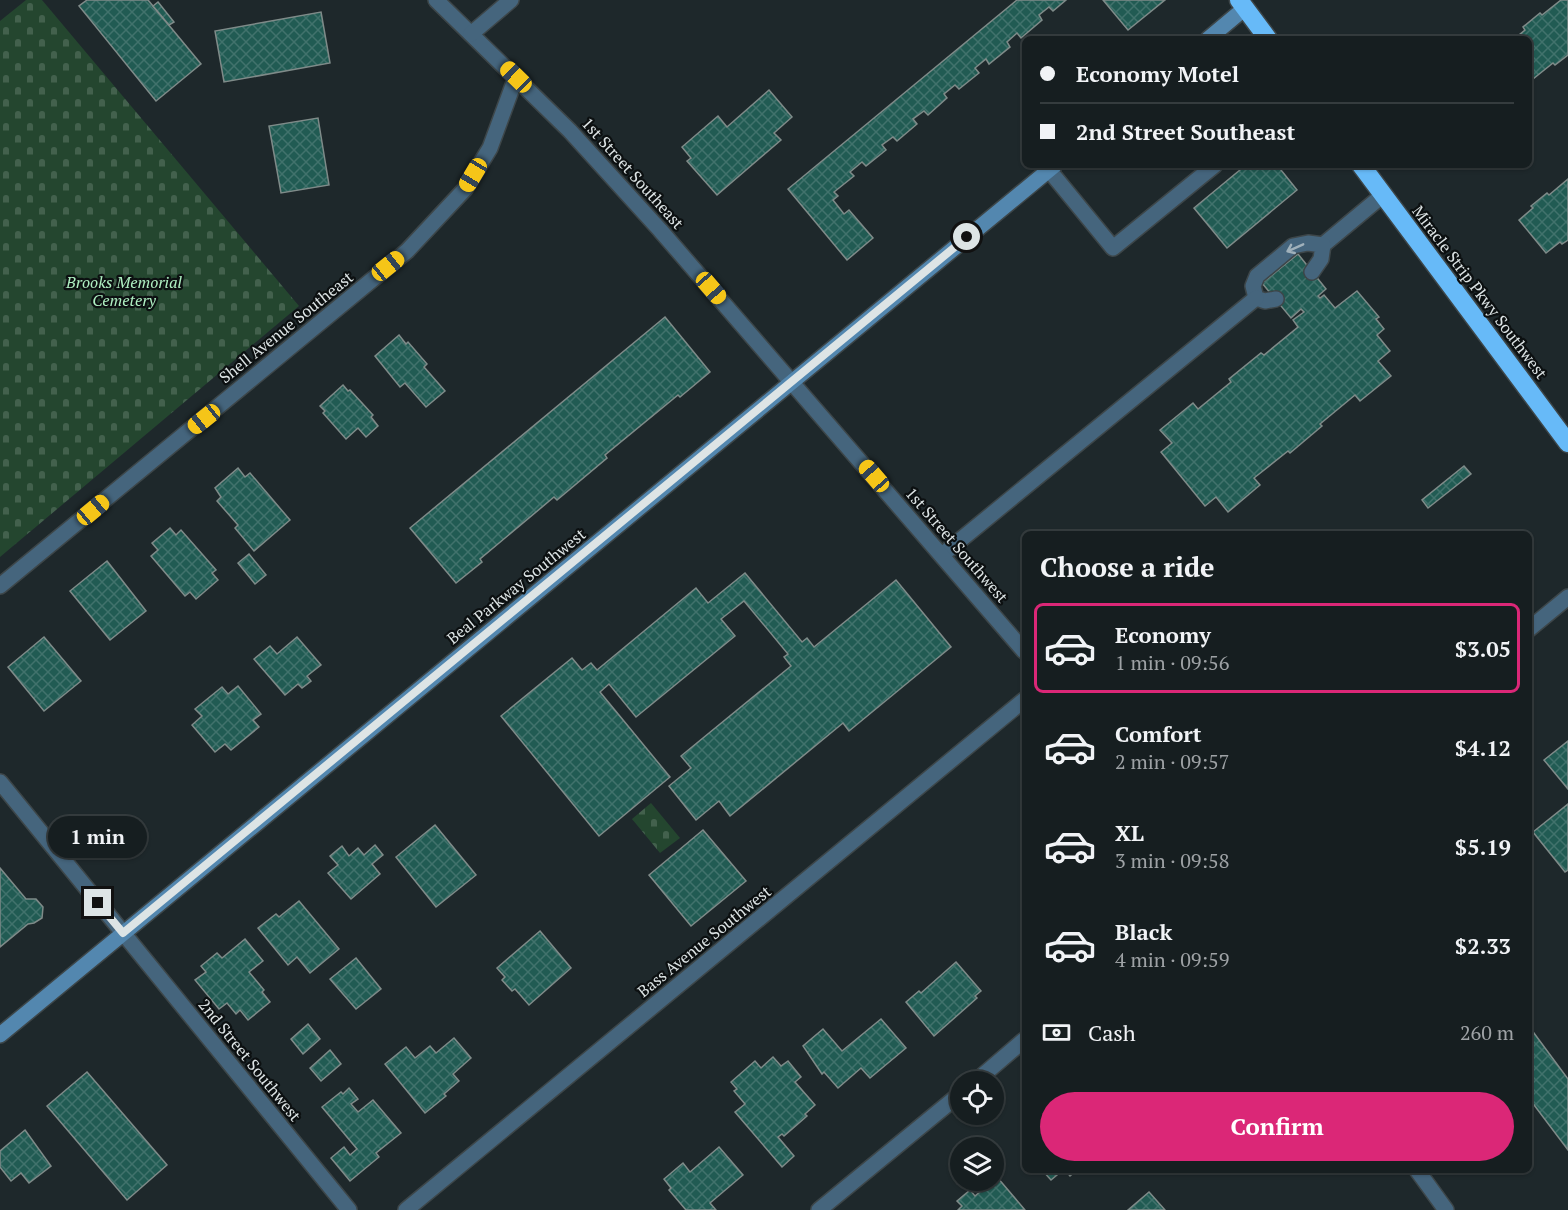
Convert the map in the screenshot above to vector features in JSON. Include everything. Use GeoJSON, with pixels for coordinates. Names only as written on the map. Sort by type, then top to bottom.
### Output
{"type":"FeatureCollection","features":[{"type":"Feature","properties":{"kind":"highway"},"geometry":{"type":"LineString","coordinates":[[1246,3],[1266,36]]}},
{"type":"Feature","properties":{"kind":"highway","name":"Miracle Strip Pkwy Southwest"},"geometry":{"type":"LineString","coordinates":[[1363,168],[1568,443]]}},
{"type":"Feature","properties":{"kind":"main road"},"geometry":{"type":"LineString","coordinates":[[1211,36],[1246,3]]}},
{"type":"Feature","properties":{"kind":"main road","name":"Beal Parkway Southwest"},"geometry":{"type":"LineString","coordinates":[[0,1035],[1052,168]]}},
{"type":"Feature","properties":{"kind":"street","name":"1st Street Southeast"},"geometry":{"type":"LineString","coordinates":[[436,0],[570,131],[660,230],[792,382]]}},
{"type":"Feature","properties":{"kind":"street"},"geometry":{"type":"LineString","coordinates":[[471,34],[511,0]]}},
{"type":"Feature","properties":{"kind":"street","name":"Shell Avenue Southeast"},"geometry":{"type":"LineString","coordinates":[[0,586],[407,251],[465,189],[490,148],[516,77]]}},
{"type":"Feature","properties":{"kind":"street"},"geometry":{"type":"LineString","coordinates":[[1052,168],[1113,248],[1211,168]]}},
{"type":"Feature","properties":{"kind":"street"},"geometry":{"type":"LineString","coordinates":[[1312,272],[1320,259],[1323,245],[1383,195]]}},
{"type":"Feature","properties":{"kind":"street"},"geometry":{"type":"LineString","coordinates":[[1256,298],[1253,286],[1257,276],[1293,246],[1308,243],[1323,245]]}},
{"type":"Feature","properties":{"kind":"street"},"geometry":{"type":"LineString","coordinates":[[1256,298],[1265,302],[1276,300]]}},
{"type":"Feature","properties":{"kind":"street"},"geometry":{"type":"LineString","coordinates":[[942,555],[1256,298]]}},
{"type":"Feature","properties":{"kind":"street","name":"1st Street Southwest"},"geometry":{"type":"LineString","coordinates":[[792,382],[1022,649]]}},
{"type":"Feature","properties":{"kind":"street"},"geometry":{"type":"LineString","coordinates":[[1532,627],[1568,597]]}},
{"type":"Feature","properties":{"kind":"street","name":"Bass Avenue Southwest"},"geometry":{"type":"LineString","coordinates":[[405,1210],[1022,702]]}},
{"type":"Feature","properties":{"kind":"street","name":"2nd Street Southwest"},"geometry":{"type":"LineString","coordinates":[[0,782],[349,1210]]}},
{"type":"Feature","properties":{"kind":"street"},"geometry":{"type":"LineString","coordinates":[[988,1071],[1022,1042]]}},
{"type":"Feature","properties":{"kind":"street"},"geometry":{"type":"LineString","coordinates":[[819,1210],[950,1102]]}},
{"type":"Feature","properties":{"kind":"street"},"geometry":{"type":"LineString","coordinates":[[1419,1173],[1446,1210]]}},
{"type":"Feature","properties":{"kind":"green space","name":"Brooks Memorial Cemetery"},"geometry":{"type":"Polygon","coordinates":[[[26,0],[42,0],[299,306],[0,557],[0,21],[26,0]]]}},
{"type":"Feature","properties":{"kind":"green space"},"geometry":{"type":"Polygon","coordinates":[[[651,803],[680,838],[660,853],[632,819],[651,803]]]}},
{"type":"Feature","properties":{"kind":"building"},"geometry":{"type":"Polygon","coordinates":[[[87,0],[148,0],[201,64],[156,101],[79,6],[87,0]]]}},
{"type":"Feature","properties":{"kind":"building"},"geometry":{"type":"Polygon","coordinates":[[[1017,0],[1066,0],[1053,11],[1049,7],[1039,15],[1042,20],[1021,38],[1017,33],[1007,42],[1010,47],[989,64],[986,59],[975,68],[979,73],[959,89],[955,85],[944,94],[947,98],[928,115],[924,111],[913,119],[917,124],[897,141],[893,137],[882,145],[886,150],[866,166],[862,162],[850,172],[854,176],[834,192],[838,196],[833,200],[844,214],[849,210],[873,238],[847,260],[788,189],[1017,0]]]}},
{"type":"Feature","properties":{"kind":"building"},"geometry":{"type":"Polygon","coordinates":[[[1103,0],[1165,0],[1128,30],[1103,0]]]}},
{"type":"Feature","properties":{"kind":"building"},"geometry":{"type":"Polygon","coordinates":[[[1561,0],[1568,0],[1568,55],[1555,65],[1553,63],[1532,80],[1532,36],[1518,36],[1525,30],[1523,27],[1540,13],[1542,15],[1561,0]]]}},
{"type":"Feature","properties":{"kind":"building"},"geometry":{"type":"Polygon","coordinates":[[[158,2],[174,22],[169,25],[153,6],[158,2]]]}},
{"type":"Feature","properties":{"kind":"building"},"geometry":{"type":"Polygon","coordinates":[[[321,12],[330,63],[224,82],[215,31],[321,12]]]}},
{"type":"Feature","properties":{"kind":"building"},"geometry":{"type":"Polygon","coordinates":[[[769,90],[792,117],[774,133],[781,140],[717,195],[687,161],[691,158],[682,147],[718,116],[727,127],[769,90]]]}},
{"type":"Feature","properties":{"kind":"building"},"geometry":{"type":"Polygon","coordinates":[[[318,118],[329,185],[281,193],[269,126],[318,118]]]}},
{"type":"Feature","properties":{"kind":"building"},"geometry":{"type":"Polygon","coordinates":[[[1242,168],[1279,168],[1297,190],[1227,248],[1194,208],[1242,168]]]}},
{"type":"Feature","properties":{"kind":"building"},"geometry":{"type":"Polygon","coordinates":[[[1568,179],[1568,240],[1562,244],[1560,242],[1546,253],[1519,220],[1533,208],[1531,206],[1568,179]]]}},
{"type":"Feature","properties":{"kind":"building"},"geometry":{"type":"Polygon","coordinates":[[[1298,254],[1326,289],[1318,296],[1320,298],[1324,295],[1335,308],[1357,291],[1379,317],[1376,319],[1384,329],[1377,335],[1390,351],[1378,361],[1391,376],[1360,401],[1355,395],[1290,453],[1288,451],[1254,478],[1260,485],[1228,512],[1216,497],[1205,506],[1161,452],[1172,443],[1160,430],[1193,403],[1198,409],[1231,382],[1229,379],[1261,353],[1264,355],[1298,327],[1293,320],[1304,312],[1301,309],[1291,318],[1262,283],[1298,254]]]}},
{"type":"Feature","properties":{"kind":"building"},"geometry":{"type":"Polygon","coordinates":[[[665,317],[710,372],[680,397],[678,395],[605,455],[607,458],[557,500],[554,497],[480,559],[482,562],[456,583],[410,528],[665,317]]]}},
{"type":"Feature","properties":{"kind":"building"},"geometry":{"type":"Polygon","coordinates":[[[399,335],[427,364],[424,367],[445,391],[426,407],[405,383],[400,387],[375,356],[399,335]]]}},
{"type":"Feature","properties":{"kind":"building"},"geometry":{"type":"Polygon","coordinates":[[[343,385],[373,415],[371,417],[378,426],[366,437],[358,428],[346,439],[323,413],[325,411],[320,406],[343,385]]]}},
{"type":"Feature","properties":{"kind":"building"},"geometry":{"type":"Polygon","coordinates":[[[1464,466],[1471,474],[1428,508],[1422,500],[1464,466]]]}},
{"type":"Feature","properties":{"kind":"building"},"geometry":{"type":"Polygon","coordinates":[[[238,468],[245,477],[250,473],[290,520],[254,551],[235,528],[238,525],[217,501],[221,497],[215,488],[238,468]]]}},
{"type":"Feature","properties":{"kind":"building"},"geometry":{"type":"Polygon","coordinates":[[[170,528],[176,535],[181,530],[216,570],[212,573],[218,580],[196,599],[190,592],[185,596],[151,556],[158,550],[152,543],[170,528]]]}},
{"type":"Feature","properties":{"kind":"building"},"geometry":{"type":"Polygon","coordinates":[[[249,554],[266,575],[255,584],[238,563],[249,554]]]}},
{"type":"Feature","properties":{"kind":"building"},"geometry":{"type":"Polygon","coordinates":[[[107,561],[146,611],[110,640],[70,591],[107,561]]]}},
{"type":"Feature","properties":{"kind":"building"},"geometry":{"type":"Polygon","coordinates":[[[745,573],[802,642],[807,638],[814,647],[896,580],[951,647],[849,731],[843,723],[730,816],[719,801],[696,820],[669,786],[691,768],[681,756],[791,666],[784,657],[788,654],[744,601],[721,619],[735,636],[636,717],[609,684],[600,692],[670,777],[599,836],[501,716],[572,658],[582,670],[591,663],[597,670],[696,588],[708,603],[745,573]]]}},
{"type":"Feature","properties":{"kind":"building"},"geometry":{"type":"Polygon","coordinates":[[[44,637],[81,681],[44,711],[8,667],[44,637]]]}},
{"type":"Feature","properties":{"kind":"building"},"geometry":{"type":"Polygon","coordinates":[[[297,637],[321,665],[307,676],[311,681],[302,688],[298,684],[285,695],[254,659],[270,646],[277,654],[297,637]]]}},
{"type":"Feature","properties":{"kind":"building"},"geometry":{"type":"Polygon","coordinates":[[[238,686],[261,714],[253,720],[259,727],[231,750],[225,744],[215,752],[192,725],[202,716],[195,709],[222,687],[228,694],[238,686]]]}},
{"type":"Feature","properties":{"kind":"building"},"geometry":{"type":"Polygon","coordinates":[[[1568,741],[1568,789],[1544,760],[1568,741]]]}},
{"type":"Feature","properties":{"kind":"building"},"geometry":{"type":"Polygon","coordinates":[[[1568,804],[1568,870],[1565,872],[1533,832],[1568,804]]]}},
{"type":"Feature","properties":{"kind":"building"},"geometry":{"type":"Polygon","coordinates":[[[435,825],[476,875],[436,907],[396,857],[435,825]]]}},
{"type":"Feature","properties":{"kind":"building"},"geometry":{"type":"Polygon","coordinates":[[[703,830],[746,881],[691,926],[649,875],[703,830]]]}},
{"type":"Feature","properties":{"kind":"building"},"geometry":{"type":"Polygon","coordinates":[[[375,845],[383,855],[372,864],[380,874],[351,899],[328,873],[338,865],[330,856],[342,846],[349,856],[358,848],[364,855],[375,845]]]}},
{"type":"Feature","properties":{"kind":"building"},"geometry":{"type":"Polygon","coordinates":[[[0,868],[26,899],[36,899],[43,907],[42,918],[28,924],[0,947],[0,868]]]}},
{"type":"Feature","properties":{"kind":"building"},"geometry":{"type":"Polygon","coordinates":[[[299,901],[339,949],[310,973],[297,957],[288,965],[258,928],[276,914],[279,917],[299,901]]]}},
{"type":"Feature","properties":{"kind":"building"},"geometry":{"type":"Polygon","coordinates":[[[540,931],[571,968],[529,1005],[515,989],[512,991],[502,980],[505,977],[497,968],[540,931]]]}},
{"type":"Feature","properties":{"kind":"building"},"geometry":{"type":"Polygon","coordinates":[[[245,939],[263,961],[249,972],[264,990],[262,992],[270,1002],[248,1020],[240,1010],[236,1014],[227,1003],[219,1009],[195,980],[206,972],[201,966],[217,953],[222,958],[245,939]]]}},
{"type":"Feature","properties":{"kind":"building"},"geometry":{"type":"Polygon","coordinates":[[[356,958],[381,989],[356,1009],[330,979],[356,958]]]}},
{"type":"Feature","properties":{"kind":"building"},"geometry":{"type":"Polygon","coordinates":[[[956,962],[981,991],[975,996],[977,998],[934,1036],[906,1002],[919,991],[921,993],[956,962]]]}},
{"type":"Feature","properties":{"kind":"building"},"geometry":{"type":"Polygon","coordinates":[[[881,1019],[906,1048],[870,1078],[861,1068],[838,1088],[824,1072],[822,1074],[803,1046],[823,1029],[842,1051],[881,1019]]]}},
{"type":"Feature","properties":{"kind":"building"},"geometry":{"type":"Polygon","coordinates":[[[308,1024],[320,1039],[303,1054],[291,1039],[308,1024]]]}},
{"type":"Feature","properties":{"kind":"building"},"geometry":{"type":"Polygon","coordinates":[[[1532,1030],[1568,1079],[1568,1150],[1532,1102],[1532,1030]]]}},
{"type":"Feature","properties":{"kind":"building"},"geometry":{"type":"Polygon","coordinates":[[[454,1038],[471,1058],[453,1074],[459,1081],[444,1094],[446,1096],[425,1113],[385,1064],[406,1047],[415,1058],[430,1046],[436,1053],[454,1038]]]}},
{"type":"Feature","properties":{"kind":"building"},"geometry":{"type":"Polygon","coordinates":[[[330,1050],[341,1064],[321,1081],[310,1068],[330,1050]]]}},
{"type":"Feature","properties":{"kind":"building"},"geometry":{"type":"Polygon","coordinates":[[[773,1057],[781,1066],[788,1061],[801,1077],[795,1082],[815,1105],[805,1114],[807,1116],[784,1136],[782,1134],[778,1137],[794,1156],[782,1167],[735,1112],[745,1104],[734,1091],[737,1089],[731,1082],[755,1061],[761,1068],[773,1057]]]}},
{"type":"Feature","properties":{"kind":"building"},"geometry":{"type":"Polygon","coordinates":[[[87,1072],[167,1165],[127,1200],[47,1106],[87,1072]]]}},
{"type":"Feature","properties":{"kind":"building"},"geometry":{"type":"Polygon","coordinates":[[[349,1088],[358,1099],[351,1104],[358,1112],[373,1100],[401,1133],[376,1153],[379,1157],[350,1181],[331,1158],[344,1147],[350,1155],[357,1149],[322,1107],[349,1088]]]}},
{"type":"Feature","properties":{"kind":"building"},"geometry":{"type":"Polygon","coordinates":[[[25,1130],[51,1166],[29,1183],[21,1173],[11,1181],[0,1167],[0,1151],[25,1130]]]}},
{"type":"Feature","properties":{"kind":"building"},"geometry":{"type":"Polygon","coordinates":[[[719,1147],[743,1175],[710,1203],[716,1210],[686,1210],[669,1190],[671,1188],[664,1179],[683,1163],[690,1172],[719,1147]]]}},
{"type":"Feature","properties":{"kind":"building"},"geometry":{"type":"Polygon","coordinates":[[[1045,1173],[1059,1173],[1051,1180],[1045,1173]]]}},
{"type":"Feature","properties":{"kind":"building"},"geometry":{"type":"Polygon","coordinates":[[[1004,1185],[1025,1210],[958,1210],[962,1206],[957,1201],[969,1191],[975,1196],[981,1191],[1004,1191],[1004,1185]]]}},
{"type":"Feature","properties":{"kind":"building"},"geometry":{"type":"Polygon","coordinates":[[[1149,1192],[1165,1210],[1128,1210],[1149,1192]]]}},
{"type":"Feature","properties":{"kind":"route"},"geometry":{"type":"LineString","coordinates":[[98,903],[123,933],[967,237]]}}]}
